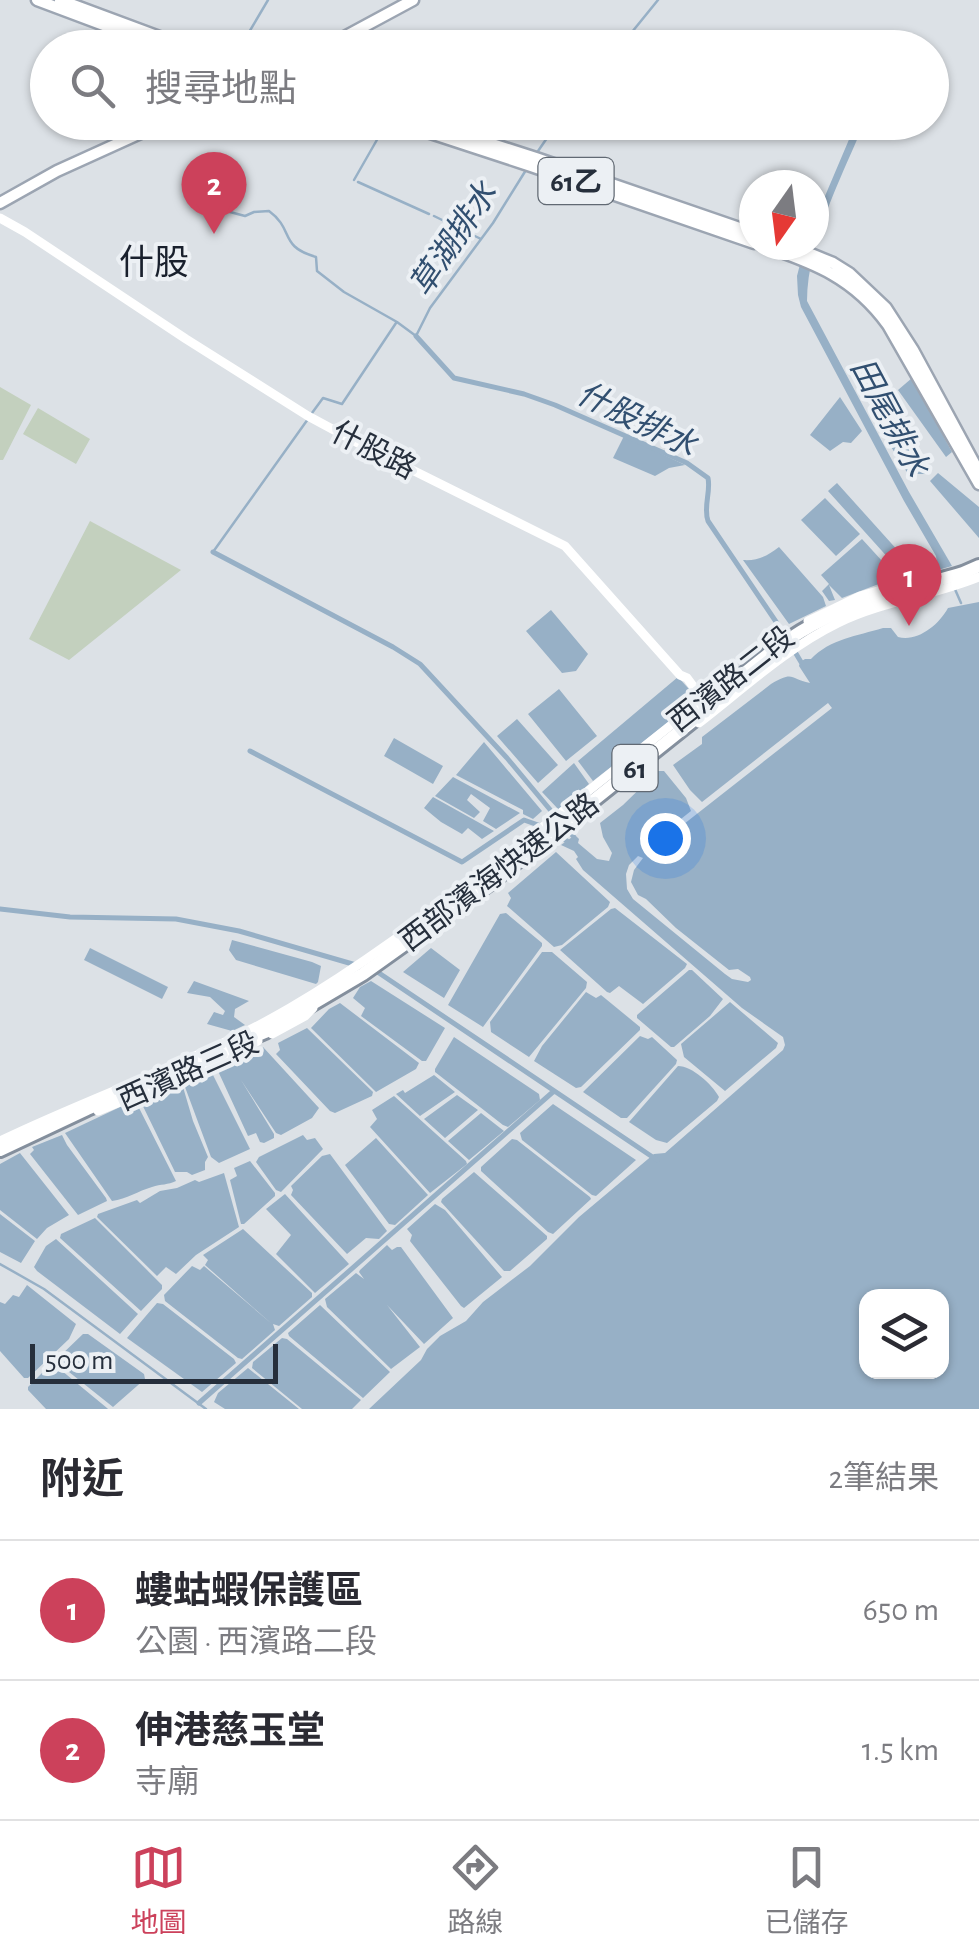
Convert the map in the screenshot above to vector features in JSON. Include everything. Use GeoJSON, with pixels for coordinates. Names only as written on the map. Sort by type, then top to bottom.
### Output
{"type":"FeatureCollection","features":[{"type":"Feature","properties":{"kind":"highway","name":"西部濱海快速公路"},"geometry":{"type":"LineString","coordinates":[[0,1148],[265,1032],[368,968],[489,884],[789,643],[856,610],[979,569]]}},
{"type":"Feature","properties":{"kind":"highway"},"geometry":{"type":"LineString","coordinates":[[0,1148],[83,1105],[206,1054],[285,1015],[346,976],[368,968]]}},
{"type":"Feature","properties":{"kind":"highway"},"geometry":{"type":"LineString","coordinates":[[265,1032],[311,1010]]}},
{"type":"Feature","properties":{"kind":"main road"},"geometry":{"type":"LineString","coordinates":[[37,0],[117,30]]}},
{"type":"Feature","properties":{"kind":"main road"},"geometry":{"type":"LineString","coordinates":[[60,0],[141,30]]}},
{"type":"Feature","properties":{"kind":"main road"},"geometry":{"type":"LineString","coordinates":[[347,30],[403,0]]}},
{"type":"Feature","properties":{"kind":"main road"},"geometry":{"type":"LineString","coordinates":[[357,30],[413,0]]}},
{"type":"Feature","properties":{"kind":"main road"},"geometry":{"type":"LineString","coordinates":[[0,200],[47,170],[120,140]]}},
{"type":"Feature","properties":{"kind":"main road","name":"61乙"},"geometry":{"type":"LineString","coordinates":[[452,140],[739,237]]}},
{"type":"Feature","properties":{"kind":"main road","name":"61乙"},"geometry":{"type":"LineString","coordinates":[[480,140],[739,229]]}},
{"type":"Feature","properties":{"kind":"main road"},"geometry":{"type":"LineString","coordinates":[[815,260],[857,290],[880,314],[979,484]]}},
{"type":"Feature","properties":{"kind":"main road"},"geometry":{"type":"LineString","coordinates":[[820,260],[833,262],[857,279],[896,322],[979,472]]}},
{"type":"Feature","properties":{"kind":"street","name":"什股路"},"geometry":{"type":"LineString","coordinates":[[0,218],[308,416],[565,546],[709,707]]}},
{"type":"Feature","properties":{"kind":"street"},"geometry":{"type":"LineString","coordinates":[[368,968],[536,832],[564,821]]}},
{"type":"Feature","properties":{"kind":"street"},"geometry":{"type":"LineString","coordinates":[[368,968],[450,919],[549,843],[564,821]]}},
{"type":"Feature","properties":{"kind":"street","name":"西濱路三段"},"geometry":{"type":"LineString","coordinates":[[0,1148],[71,1122],[252,1044],[305,1016],[368,968]]}},
{"type":"Feature","properties":{"kind":"street","name":"西濱路三段"},"geometry":{"type":"LineString","coordinates":[[0,1148],[63,1110],[235,1036],[368,968]]}},
{"type":"Feature","properties":{"kind":"green space"},"geometry":{"type":"Polygon","coordinates":[[[0,387],[31,405],[3,460],[0,460],[0,387]]]}},
{"type":"Feature","properties":{"kind":"green space"},"geometry":{"type":"Polygon","coordinates":[[[38,408],[90,439],[76,464],[23,434],[38,408]]]}},
{"type":"Feature","properties":{"kind":"green space"},"geometry":{"type":"Polygon","coordinates":[[[90,521],[181,570],[69,660],[29,639],[90,521]]]}},
{"type":"Feature","properties":{"kind":"water"},"geometry":{"type":"Polygon","coordinates":[[[849,140],[857,140],[829,206],[829,187],[849,140]]]}},
{"type":"Feature","properties":{"kind":"water"},"geometry":{"type":"Polygon","coordinates":[[[801,260],[812,260],[807,301],[952,566],[938,570],[936,556],[801,307],[797,276],[801,260]]]}},
{"type":"Feature","properties":{"kind":"water"},"geometry":{"type":"Polygon","coordinates":[[[912,378],[952,452],[946,457],[898,390],[912,378]]]}},
{"type":"Feature","properties":{"kind":"water"},"geometry":{"type":"Polygon","coordinates":[[[840,397],[862,431],[851,443],[843,442],[830,451],[810,435],[840,397]]]}},
{"type":"Feature","properties":{"kind":"water"},"geometry":{"type":"Polygon","coordinates":[[[897,418],[928,468],[925,474],[908,474],[880,429],[897,418]]]}},
{"type":"Feature","properties":{"kind":"water"},"geometry":{"type":"Polygon","coordinates":[[[624,436],[685,465],[655,476],[613,458],[624,436]]]}},
{"type":"Feature","properties":{"kind":"water"},"geometry":{"type":"Polygon","coordinates":[[[938,473],[979,507],[979,538],[930,481],[938,473]]]}},
{"type":"Feature","properties":{"kind":"water"},"geometry":{"type":"Polygon","coordinates":[[[837,483],[900,553],[891,561],[828,491],[837,483]]]}},
{"type":"Feature","properties":{"kind":"water"},"geometry":{"type":"Polygon","coordinates":[[[825,498],[860,534],[836,556],[801,520],[825,498]]]}},
{"type":"Feature","properties":{"kind":"water"},"geometry":{"type":"Polygon","coordinates":[[[862,539],[883,562],[910,549],[916,557],[884,582],[842,598],[829,585],[835,600],[829,601],[822,591],[829,584],[821,575],[862,539]]]}},
{"type":"Feature","properties":{"kind":"water"},"geometry":{"type":"Polygon","coordinates":[[[779,547],[823,597],[826,606],[789,624],[743,560],[762,557],[779,547]]]}},
{"type":"Feature","properties":{"kind":"water"},"geometry":{"type":"Polygon","coordinates":[[[979,602],[979,1409],[369,1409],[421,1360],[440,1336],[466,1321],[579,1217],[654,1154],[665,1153],[785,1045],[783,1037],[742,1008],[583,870],[574,851],[561,845],[575,835],[578,843],[597,859],[609,861],[612,853],[600,823],[658,771],[664,771],[686,798],[691,811],[643,849],[647,853],[832,708],[828,703],[702,802],[673,765],[702,744],[702,737],[784,677],[810,683],[800,662],[827,647],[883,628],[891,628],[898,637],[912,637],[939,621],[948,608],[979,602]]]}},
{"type":"Feature","properties":{"kind":"water"},"geometry":{"type":"Polygon","coordinates":[[[551,610],[588,654],[576,671],[562,673],[526,631],[551,610]]]}},
{"type":"Feature","properties":{"kind":"water"},"geometry":{"type":"Polygon","coordinates":[[[678,677],[698,699],[593,781],[578,761],[678,677]]]}},
{"type":"Feature","properties":{"kind":"water"},"geometry":{"type":"Polygon","coordinates":[[[559,689],[597,736],[566,761],[528,714],[559,689]]]}},
{"type":"Feature","properties":{"kind":"water"},"geometry":{"type":"Polygon","coordinates":[[[517,719],[558,765],[538,783],[497,736],[517,719]]]}},
{"type":"Feature","properties":{"kind":"water"},"geometry":{"type":"Polygon","coordinates":[[[394,738],[443,766],[433,784],[384,756],[394,738]]]}},
{"type":"Feature","properties":{"kind":"water"},"geometry":{"type":"Polygon","coordinates":[[[484,742],[542,811],[533,819],[456,775],[484,742]]]}},
{"type":"Feature","properties":{"kind":"water"},"geometry":{"type":"Polygon","coordinates":[[[574,763],[589,784],[559,810],[542,792],[574,763]]]}},
{"type":"Feature","properties":{"kind":"water"},"geometry":{"type":"Polygon","coordinates":[[[453,777],[520,813],[496,829],[483,821],[490,808],[471,794],[467,800],[480,812],[474,818],[435,796],[453,777]]]}},
{"type":"Feature","properties":{"kind":"water"},"geometry":{"type":"Polygon","coordinates":[[[433,797],[494,831],[482,839],[468,828],[462,834],[424,808],[433,797]]]}},
{"type":"Feature","properties":{"kind":"water"},"geometry":{"type":"Polygon","coordinates":[[[556,852],[610,902],[562,945],[554,947],[507,906],[511,898],[508,893],[556,852]]]}},
{"type":"Feature","properties":{"kind":"water"},"geometry":{"type":"Polygon","coordinates":[[[615,908],[687,964],[643,1004],[619,986],[607,992],[560,950],[615,908]]]}},
{"type":"Feature","properties":{"kind":"water"},"geometry":{"type":"Polygon","coordinates":[[[506,913],[542,946],[483,1027],[448,1005],[500,914],[506,913]]]}},
{"type":"Feature","properties":{"kind":"water"},"geometry":{"type":"Polygon","coordinates":[[[232,940],[321,966],[318,982],[236,960],[229,950],[232,940]]]}},
{"type":"Feature","properties":{"kind":"water"},"geometry":{"type":"Polygon","coordinates":[[[90,948],[168,987],[162,999],[84,960],[90,948]]]}},
{"type":"Feature","properties":{"kind":"water"},"geometry":{"type":"Polygon","coordinates":[[[431,948],[460,970],[444,998],[403,972],[431,948]]]}},
{"type":"Feature","properties":{"kind":"water"},"geometry":{"type":"Polygon","coordinates":[[[542,952],[552,952],[587,982],[529,1057],[491,1032],[490,1022],[542,952]]]}},
{"type":"Feature","properties":{"kind":"water"},"geometry":{"type":"Polygon","coordinates":[[[689,970],[723,999],[710,1016],[671,1047],[637,1015],[689,970]]]}},
{"type":"Feature","properties":{"kind":"water"},"geometry":{"type":"Polygon","coordinates":[[[194,981],[249,1001],[235,1009],[234,1017],[245,1025],[232,1031],[207,1024],[214,1012],[223,1015],[225,1011],[210,997],[187,993],[194,981]]]}},
{"type":"Feature","properties":{"kind":"water"},"geometry":{"type":"Polygon","coordinates":[[[371,981],[445,1028],[426,1061],[361,1016],[365,1008],[353,998],[360,987],[371,981]]]}},
{"type":"Feature","properties":{"kind":"water"},"geometry":{"type":"Polygon","coordinates":[[[586,992],[596,998],[601,995],[640,1030],[576,1088],[534,1061],[586,992]]]}},
{"type":"Feature","properties":{"kind":"water"},"geometry":{"type":"Polygon","coordinates":[[[730,1002],[778,1043],[725,1091],[684,1057],[681,1044],[730,1002]]]}},
{"type":"Feature","properties":{"kind":"water"},"geometry":{"type":"Polygon","coordinates":[[[340,1003],[419,1063],[416,1069],[376,1092],[311,1028],[340,1003]]]}},
{"type":"Feature","properties":{"kind":"water"},"geometry":{"type":"Polygon","coordinates":[[[307,1028],[373,1092],[372,1096],[335,1113],[330,1111],[276,1054],[280,1050],[278,1043],[307,1028]]]}},
{"type":"Feature","properties":{"kind":"water"},"geometry":{"type":"Polygon","coordinates":[[[640,1036],[652,1037],[677,1060],[627,1118],[621,1118],[583,1092],[640,1036]]]}},
{"type":"Feature","properties":{"kind":"water"},"geometry":{"type":"Polygon","coordinates":[[[454,1037],[539,1094],[540,1100],[508,1127],[503,1125],[435,1072],[454,1037]]]}},
{"type":"Feature","properties":{"kind":"water"},"geometry":{"type":"Polygon","coordinates":[[[263,1047],[319,1108],[312,1118],[281,1135],[241,1080],[274,1134],[264,1143],[256,1133],[248,1136],[218,1071],[263,1047]]]}},
{"type":"Feature","properties":{"kind":"water"},"geometry":{"type":"Polygon","coordinates":[[[678,1066],[701,1077],[719,1097],[667,1143],[629,1122],[678,1066]]]}},
{"type":"Feature","properties":{"kind":"water"},"geometry":{"type":"Polygon","coordinates":[[[212,1073],[250,1149],[219,1163],[211,1157],[185,1087],[212,1073]]]}},
{"type":"Feature","properties":{"kind":"water"},"geometry":{"type":"Polygon","coordinates":[[[434,1075],[455,1092],[420,1116],[396,1094],[403,1090],[405,1093],[434,1075]]]}},
{"type":"Feature","properties":{"kind":"water"},"geometry":{"type":"Polygon","coordinates":[[[174,1083],[183,1087],[208,1157],[205,1170],[192,1175],[175,1172],[139,1098],[174,1083]]]}},
{"type":"Feature","properties":{"kind":"water"},"geometry":{"type":"Polygon","coordinates":[[[457,1095],[478,1110],[445,1138],[424,1119],[457,1095]]]}},
{"type":"Feature","properties":{"kind":"water"},"geometry":{"type":"Polygon","coordinates":[[[394,1096],[466,1161],[430,1193],[370,1127],[377,1119],[372,1110],[394,1096]]]}},
{"type":"Feature","properties":{"kind":"water"},"geometry":{"type":"Polygon","coordinates":[[[135,1100],[176,1181],[112,1201],[65,1133],[135,1100]]]}},
{"type":"Feature","properties":{"kind":"water"},"geometry":{"type":"Polygon","coordinates":[[[553,1104],[636,1160],[596,1196],[522,1140],[520,1133],[553,1104]]]}},
{"type":"Feature","properties":{"kind":"water"},"geometry":{"type":"Polygon","coordinates":[[[481,1113],[504,1131],[469,1160],[448,1141],[481,1113]]]}},
{"type":"Feature","properties":{"kind":"water"},"geometry":{"type":"Polygon","coordinates":[[[62,1135],[107,1201],[78,1215],[30,1154],[32,1147],[62,1135]]]}},
{"type":"Feature","properties":{"kind":"water"},"geometry":{"type":"Polygon","coordinates":[[[303,1135],[307,1140],[315,1138],[323,1149],[281,1192],[276,1190],[256,1162],[303,1135]]]}},
{"type":"Feature","properties":{"kind":"water"},"geometry":{"type":"Polygon","coordinates":[[[376,1138],[428,1195],[395,1225],[389,1224],[345,1165],[376,1138]]]}},
{"type":"Feature","properties":{"kind":"water"},"geometry":{"type":"Polygon","coordinates":[[[512,1139],[591,1199],[553,1234],[481,1171],[512,1139]]]}},
{"type":"Feature","properties":{"kind":"water"},"geometry":{"type":"Polygon","coordinates":[[[20,1153],[69,1215],[37,1239],[0,1210],[0,1164],[20,1153]]]}},
{"type":"Feature","properties":{"kind":"water"},"geometry":{"type":"Polygon","coordinates":[[[330,1154],[387,1231],[379,1239],[366,1238],[347,1254],[291,1195],[291,1186],[322,1156],[330,1154]]]}},
{"type":"Feature","properties":{"kind":"water"},"geometry":{"type":"Polygon","coordinates":[[[250,1161],[275,1196],[241,1224],[230,1180],[237,1176],[234,1168],[250,1161]]]}},
{"type":"Feature","properties":{"kind":"water"},"geometry":{"type":"Polygon","coordinates":[[[474,1172],[547,1236],[510,1271],[504,1271],[441,1202],[474,1172]]]}},
{"type":"Feature","properties":{"kind":"water"},"geometry":{"type":"Polygon","coordinates":[[[224,1173],[239,1227],[196,1255],[176,1274],[166,1267],[157,1276],[97,1217],[137,1200],[140,1203],[160,1191],[224,1173]]]}},
{"type":"Feature","properties":{"kind":"water"},"geometry":{"type":"Polygon","coordinates":[[[285,1194],[349,1264],[315,1293],[276,1254],[291,1235],[266,1209],[285,1194]]]}},
{"type":"Feature","properties":{"kind":"water"},"geometry":{"type":"Polygon","coordinates":[[[435,1204],[445,1210],[502,1277],[464,1308],[410,1241],[412,1235],[407,1229],[435,1204]]]}},
{"type":"Feature","properties":{"kind":"water"},"geometry":{"type":"Polygon","coordinates":[[[0,1214],[35,1241],[21,1263],[0,1252],[0,1214]]]}},
{"type":"Feature","properties":{"kind":"water"},"geometry":{"type":"Polygon","coordinates":[[[95,1218],[162,1285],[141,1311],[60,1238],[95,1218]]]}},
{"type":"Feature","properties":{"kind":"water"},"geometry":{"type":"Polygon","coordinates":[[[243,1229],[312,1297],[279,1326],[273,1324],[275,1330],[242,1359],[165,1301],[164,1295],[192,1266],[200,1270],[204,1266],[272,1324],[205,1265],[208,1260],[203,1255],[243,1229]]]}},
{"type":"Feature","properties":{"kind":"water"},"geometry":{"type":"Polygon","coordinates":[[[56,1239],[138,1314],[120,1334],[34,1267],[46,1246],[56,1239]]]}},
{"type":"Feature","properties":{"kind":"water"},"geometry":{"type":"Polygon","coordinates":[[[387,1245],[392,1250],[401,1247],[453,1318],[424,1344],[387,1305],[420,1347],[391,1369],[327,1307],[325,1299],[356,1273],[364,1279],[360,1270],[387,1245]]]}},
{"type":"Feature","properties":{"kind":"water"},"geometry":{"type":"Polygon","coordinates":[[[27,1285],[76,1324],[69,1339],[24,1378],[0,1351],[0,1302],[5,1304],[13,1295],[19,1297],[27,1285]]]}},
{"type":"Feature","properties":{"kind":"water"},"geometry":{"type":"Polygon","coordinates":[[[157,1303],[234,1359],[236,1363],[202,1392],[127,1338],[157,1303]]]}},
{"type":"Feature","properties":{"kind":"water"},"geometry":{"type":"Polygon","coordinates":[[[320,1305],[390,1372],[363,1398],[289,1336],[320,1305]]]}},
{"type":"Feature","properties":{"kind":"water"},"geometry":{"type":"Polygon","coordinates":[[[83,1334],[144,1374],[145,1379],[113,1407],[59,1364],[58,1358],[83,1334]]]}},
{"type":"Feature","properties":{"kind":"water"},"geometry":{"type":"Polygon","coordinates":[[[282,1338],[361,1400],[352,1409],[302,1409],[252,1368],[253,1362],[282,1338]]]}},
{"type":"Feature","properties":{"kind":"water"},"geometry":{"type":"Polygon","coordinates":[[[56,1366],[108,1409],[46,1409],[28,1387],[46,1369],[50,1371],[56,1366]]]}},
{"type":"Feature","properties":{"kind":"water"},"geometry":{"type":"Polygon","coordinates":[[[248,1368],[299,1409],[225,1409],[214,1402],[218,1393],[248,1368]]]}},
{"type":"Feature","properties":{"kind":"pier"},"geometry":{"type":"Polygon","coordinates":[[[638,856],[643,858],[631,882],[638,895],[729,970],[738,969],[751,980],[732,979],[633,899],[627,889],[626,874],[638,856]]]}},
{"type":"Feature","properties":{"kind":"waterway"},"geometry":{"type":"LineString","coordinates":[[250,30],[268,0]]}},
{"type":"Feature","properties":{"kind":"waterway","name":"草湖排水"},"geometry":{"type":"LineString","coordinates":[[634,30],[658,0]]}},
{"type":"Feature","properties":{"kind":"waterway"},"geometry":{"type":"LineString","coordinates":[[354,180],[377,140]]}},
{"type":"Feature","properties":{"kind":"waterway","name":"草湖排水"},"geometry":{"type":"LineString","coordinates":[[536,154],[546,140]]}},
{"type":"Feature","properties":{"kind":"waterway"},"geometry":{"type":"LineString","coordinates":[[215,208],[245,216],[269,211],[296,248],[316,257],[317,271],[416,336],[430,308],[493,223],[526,170]]}},
{"type":"Feature","properties":{"kind":"waterway"},"geometry":{"type":"LineString","coordinates":[[358,182],[429,214]]}},
{"type":"Feature","properties":{"kind":"waterway"},"geometry":{"type":"LineString","coordinates":[[434,216],[481,239]]}},
{"type":"Feature","properties":{"kind":"waterway"},"geometry":{"type":"LineString","coordinates":[[312,413],[323,398],[342,404],[396,323]]}},
{"type":"Feature","properties":{"kind":"waterway","name":"什股排水"},"geometry":{"type":"LineString","coordinates":[[416,336],[454,378],[555,405],[687,463],[708,478],[708,521],[787,638]]}},
{"type":"Feature","properties":{"kind":"waterway"},"geometry":{"type":"LineString","coordinates":[[213,552],[308,419]]}},
{"type":"Feature","properties":{"kind":"waterway"},"geometry":{"type":"LineString","coordinates":[[213,552],[420,664],[557,818]]}},
{"type":"Feature","properties":{"kind":"waterway","name":"田尾排水"},"geometry":{"type":"LineString","coordinates":[[954,587],[961,603]]}},
{"type":"Feature","properties":{"kind":"waterway","name":"什股排水"},"geometry":{"type":"LineString","coordinates":[[792,647],[801,662]]}},
{"type":"Feature","properties":{"kind":"waterway"},"geometry":{"type":"LineString","coordinates":[[250,751],[462,862],[524,820],[541,826]]}},
{"type":"Feature","properties":{"kind":"waterway"},"geometry":{"type":"LineString","coordinates":[[565,826],[573,836]]}},
{"type":"Feature","properties":{"kind":"waterway"},"geometry":{"type":"LineString","coordinates":[[554,834],[567,841]]}},
{"type":"Feature","properties":{"kind":"waterway"},"geometry":{"type":"LineString","coordinates":[[0,909],[70,917],[176,919],[239,931],[356,965]]}},
{"type":"Feature","properties":{"kind":"waterway"},"geometry":{"type":"LineString","coordinates":[[371,970],[657,1160]]}},
{"type":"Feature","properties":{"kind":"waterway"},"geometry":{"type":"LineString","coordinates":[[199,1403],[554,1091]]}},
{"type":"Feature","properties":{"kind":"waterway"},"geometry":{"type":"LineString","coordinates":[[0,1264],[44,1289],[206,1409]]}},
{"type":"Feature","properties":{"kind":"place","name":"伸港慈玉堂"},"geometry":{"type":"Point","coordinates":[214,234]}},
{"type":"Feature","properties":{"kind":"place","name":"螻蛄蝦保護區"},"geometry":{"type":"Point","coordinates":[909,626]}},
{"type":"Feature","properties":{"kind":"district","name":"什股"},"geometry":{"type":"Point","coordinates":[154,262]}}]}
